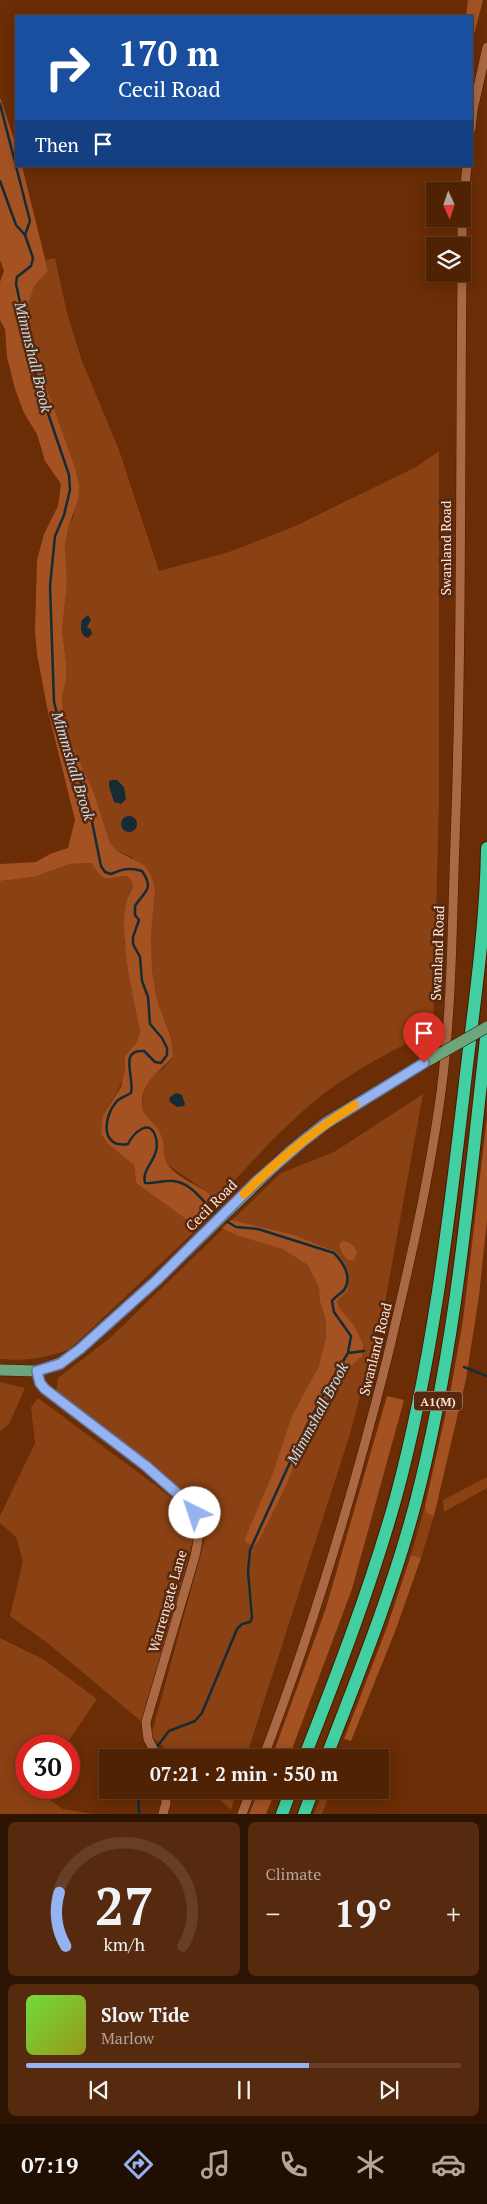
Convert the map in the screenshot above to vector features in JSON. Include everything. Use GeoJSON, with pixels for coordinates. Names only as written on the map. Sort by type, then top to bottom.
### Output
{"type":"FeatureCollection","features":[{"type":"Feature","properties":{"kind":"highway","name":"A1(M)"},"geometry":{"type":"LineString","coordinates":[[307,1749],[356,1623],[376,1564],[413,1426],[439,1284],[451,1202],[482,920],[487,848]]}},
{"type":"Feature","properties":{"kind":"highway","name":"A1(M)"},"geometry":{"type":"LineString","coordinates":[[329,1749],[372,1638],[396,1568],[416,1501],[430,1442],[453,1318],[487,1028]]}},
{"type":"Feature","properties":{"kind":"highway"},"geometry":{"type":"LineString","coordinates":[[282,1814],[288,1799]]}},
{"type":"Feature","properties":{"kind":"highway"},"geometry":{"type":"LineString","coordinates":[[304,1814],[310,1799]]}},
{"type":"Feature","properties":{"kind":"main road","name":"Cecil Road"},"geometry":{"type":"LineString","coordinates":[[40,1370],[60,1364],[80,1349],[157,1280],[290,1151],[325,1124],[424,1063],[487,1028]]}},
{"type":"Feature","properties":{"kind":"main road"},"geometry":{"type":"LineString","coordinates":[[0,1370],[40,1370]]}},
{"type":"Feature","properties":{"kind":"street"},"geometry":{"type":"LineString","coordinates":[[473,110],[487,47]]}},
{"type":"Feature","properties":{"kind":"street"},"geometry":{"type":"LineString","coordinates":[[465,182],[467,167]]}},
{"type":"Feature","properties":{"kind":"street","name":"Swanland Road"},"geometry":{"type":"LineString","coordinates":[[266,1749],[302,1652],[330,1567],[369,1431],[413,1249],[440,1094],[448,1020],[457,773],[462,282]]}},
{"type":"Feature","properties":{"kind":"street","name":"Warrengate Lane"},"geometry":{"type":"LineString","coordinates":[[40,1370],[40,1383],[45,1389],[146,1466],[179,1495],[191,1508],[197,1520],[199,1529],[195,1556],[146,1722],[146,1733],[153,1749]]}},
{"type":"Feature","properties":{"kind":"street"},"geometry":{"type":"LineString","coordinates":[[163,1814],[166,1799]]}},
{"type":"Feature","properties":{"kind":"street"},"geometry":{"type":"LineString","coordinates":[[242,1814],[248,1799]]}},
{"type":"Feature","properties":{"kind":"shaded area"},"geometry":{"type":"Polygon","coordinates":[[[468,0],[483,0],[473,38],[473,15],[466,15],[468,0]]]}},
{"type":"Feature","properties":{"kind":"shaded area"},"geometry":{"type":"Polygon","coordinates":[[[0,97],[15,142],[15,167],[22,167],[48,271],[34,286],[29,302],[27,323],[45,384],[75,468],[79,485],[78,500],[68,528],[65,545],[67,584],[62,630],[66,680],[62,697],[63,715],[67,734],[94,793],[110,843],[117,851],[144,865],[151,875],[155,889],[151,932],[152,970],[157,1000],[171,1038],[173,1056],[146,1086],[142,1107],[146,1116],[161,1135],[168,1165],[181,1177],[209,1193],[211,1197],[198,1228],[136,1183],[134,1165],[109,1145],[101,1133],[103,1115],[121,1087],[125,1068],[125,1056],[137,1042],[140,1032],[124,937],[124,917],[127,900],[133,887],[131,880],[127,876],[102,877],[91,863],[70,864],[34,877],[0,881],[0,864],[36,862],[50,854],[68,848],[75,820],[47,707],[37,654],[35,632],[37,560],[44,534],[58,506],[61,484],[45,461],[37,434],[24,413],[15,389],[7,357],[5,329],[0,320],[0,282],[4,271],[0,260],[0,97]]]}},
{"type":"Feature","properties":{"kind":"shaded area"},"geometry":{"type":"Polygon","coordinates":[[[55,258],[67,313],[82,361],[119,450],[159,571],[229,552],[293,527],[416,467],[439,451],[439,804],[433,1029],[355,1072],[312,1103],[274,1139],[215,1202],[209,1193],[168,1165],[164,1156],[161,1135],[144,1116],[142,1105],[144,1091],[150,1078],[165,1067],[173,1056],[171,1038],[157,1000],[152,970],[151,932],[132,857],[117,851],[110,843],[94,793],[67,734],[63,715],[62,697],[66,680],[62,630],[67,584],[65,545],[68,528],[74,515],[45,384],[27,323],[29,302],[34,286],[48,271],[46,260],[55,258]]]}},
{"type":"Feature","properties":{"kind":"shaded area"},"geometry":{"type":"Polygon","coordinates":[[[91,863],[99,874],[106,878],[127,876],[131,880],[133,887],[129,892],[124,941],[140,1032],[137,1042],[125,1056],[122,1081],[103,1115],[109,1145],[134,1165],[136,1183],[198,1228],[70,1349],[35,1358],[19,1360],[0,1359],[0,881],[34,877],[70,864],[91,863]]]}},
{"type":"Feature","properties":{"kind":"shaded area"},"geometry":{"type":"Polygon","coordinates":[[[423,1094],[386,1297],[350,1434],[249,1749],[166,1749],[151,1736],[210,1520],[155,1468],[56,1393],[58,1378],[110,1338],[281,1173],[334,1152],[423,1094]]]}},
{"type":"Feature","properties":{"kind":"shaded area"},"geometry":{"type":"Polygon","coordinates":[[[487,1117],[487,1220],[479,1296],[466,1379],[434,1516],[426,1513],[425,1506],[450,1394],[463,1320],[487,1117]]]}},
{"type":"Feature","properties":{"kind":"shaded area"},"geometry":{"type":"Polygon","coordinates":[[[231,1220],[294,1235],[336,1252],[344,1262],[349,1275],[348,1290],[337,1301],[339,1308],[353,1324],[363,1344],[362,1356],[336,1380],[313,1422],[282,1494],[259,1540],[254,1546],[245,1542],[246,1536],[273,1473],[292,1416],[319,1366],[326,1337],[326,1320],[320,1301],[319,1287],[308,1265],[283,1249],[239,1236],[222,1228],[231,1220]]]}},
{"type":"Feature","properties":{"kind":"shaded area"},"geometry":{"type":"Polygon","coordinates":[[[343,1241],[350,1243],[355,1248],[357,1253],[354,1260],[348,1260],[342,1253],[339,1244],[343,1241]]]}},
{"type":"Feature","properties":{"kind":"shaded area"},"geometry":{"type":"Polygon","coordinates":[[[0,1382],[25,1388],[9,1424],[0,1431],[0,1382]]]}},
{"type":"Feature","properties":{"kind":"shaded area"},"geometry":{"type":"Polygon","coordinates":[[[387,1396],[404,1400],[352,1589],[292,1749],[275,1749],[326,1608],[387,1396]]]}},
{"type":"Feature","properties":{"kind":"shaded area"},"geometry":{"type":"Polygon","coordinates":[[[38,1398],[187,1509],[194,1524],[193,1541],[143,1723],[50,1645],[10,1616],[23,1561],[16,1537],[0,1523],[0,1516],[35,1443],[31,1407],[38,1398]]]}},
{"type":"Feature","properties":{"kind":"shaded area"},"geometry":{"type":"Polygon","coordinates":[[[487,1477],[487,1488],[444,1512],[443,1500],[487,1477]]]}},
{"type":"Feature","properties":{"kind":"shaded area"},"geometry":{"type":"Polygon","coordinates":[[[425,1506],[426,1513],[434,1516],[421,1558],[411,1555],[425,1506]]]}},
{"type":"Feature","properties":{"kind":"shaded area"},"geometry":{"type":"Polygon","coordinates":[[[411,1555],[421,1558],[396,1629],[351,1741],[344,1739],[387,1627],[411,1555]]]}},
{"type":"Feature","properties":{"kind":"shaded area"},"geometry":{"type":"Polygon","coordinates":[[[0,1638],[43,1659],[97,1699],[73,1734],[15,1734],[15,1799],[48,1799],[63,1809],[93,1814],[0,1814],[0,1638]]]}},
{"type":"Feature","properties":{"kind":"shaded area"},"geometry":{"type":"Polygon","coordinates":[[[219,1799],[234,1799],[231,1810],[219,1799]]]}},
{"type":"Feature","properties":{"kind":"shaded area"},"geometry":{"type":"Polygon","coordinates":[[[255,1799],[272,1799],[266,1814],[249,1814],[255,1799]]]}},
{"type":"Feature","properties":{"kind":"shaded area"},"geometry":{"type":"Polygon","coordinates":[[[320,1799],[328,1799],[322,1814],[314,1814],[320,1799]]]}},
{"type":"Feature","properties":{"kind":"water"},"geometry":{"type":"Polygon","coordinates":[[[88,615],[91,620],[87,627],[91,630],[92,634],[88,638],[83,635],[81,628],[82,620],[88,615]]]}},
{"type":"Feature","properties":{"kind":"water"},"geometry":{"type":"Polygon","coordinates":[[[117,780],[124,787],[126,799],[121,804],[114,802],[109,786],[109,781],[117,780]]]}},
{"type":"Feature","properties":{"kind":"water"},"geometry":{"type":"Polygon","coordinates":[[[129,816],[135,818],[137,824],[135,830],[129,832],[123,830],[121,824],[123,818],[129,816]]]}},
{"type":"Feature","properties":{"kind":"water"},"geometry":{"type":"Polygon","coordinates":[[[176,1093],[182,1095],[184,1106],[177,1107],[170,1102],[169,1098],[176,1093]]]}},
{"type":"Feature","properties":{"kind":"waterway","name":"Mimmshall Brook"},"geometry":{"type":"LineString","coordinates":[[0,104],[15,162]]}},
{"type":"Feature","properties":{"kind":"waterway","name":"Mimmshall Brook"},"geometry":{"type":"LineString","coordinates":[[16,167],[30,221],[25,235],[33,258],[31,266],[17,277],[16,284],[38,384],[69,475],[70,490],[64,515],[55,536],[50,586],[54,702],[62,733],[88,802],[101,866],[105,872],[111,874],[126,869],[142,871],[148,882],[147,890],[135,906],[135,915],[139,920],[133,937],[133,944],[140,957],[142,981],[148,997],[150,1024],[162,1038],[167,1048],[167,1055],[161,1063],[155,1062],[144,1051],[136,1052],[132,1055],[129,1066],[131,1093],[118,1100],[112,1107],[107,1130],[112,1142],[128,1144],[137,1132],[150,1128],[156,1138],[157,1145],[154,1157],[146,1172],[145,1183],[173,1181],[187,1186],[219,1216]]}},
{"type":"Feature","properties":{"kind":"waterway","name":"Mimmshall Brook"},"geometry":{"type":"LineString","coordinates":[[0,181],[16,225],[25,235]]}},
{"type":"Feature","properties":{"kind":"waterway","name":"Mimmshall Brook"},"geometry":{"type":"LineString","coordinates":[[156,1748],[169,1731],[195,1721],[202,1713],[237,1629],[242,1624],[250,1622],[252,1618],[248,1571],[250,1550],[308,1423],[348,1353],[351,1336],[334,1312],[332,1301],[344,1290],[348,1280],[346,1270],[334,1253],[258,1229],[236,1227],[223,1219]]}},
{"type":"Feature","properties":{"kind":"waterway"},"geometry":{"type":"LineString","coordinates":[[348,1353],[364,1351]]}},
{"type":"Feature","properties":{"kind":"waterway"},"geometry":{"type":"LineString","coordinates":[[464,1367],[487,1376]]}},
{"type":"Feature","properties":{"kind":"waterway","name":"Mimmshall Brook"},"geometry":{"type":"LineString","coordinates":[[138,1799],[139,1814]]}},
{"type":"Feature","properties":{"kind":"slow traffic"},"geometry":{"type":"LineString","coordinates":[[244,1194],[290,1151],[325,1124],[355,1105]]}},
{"type":"Feature","properties":{"kind":"route"},"geometry":{"type":"LineString","coordinates":[[195,1513],[179,1495],[146,1466],[45,1389],[40,1383],[37,1371],[60,1364],[80,1349],[157,1280],[290,1151],[325,1124],[424,1063]]}}]}
